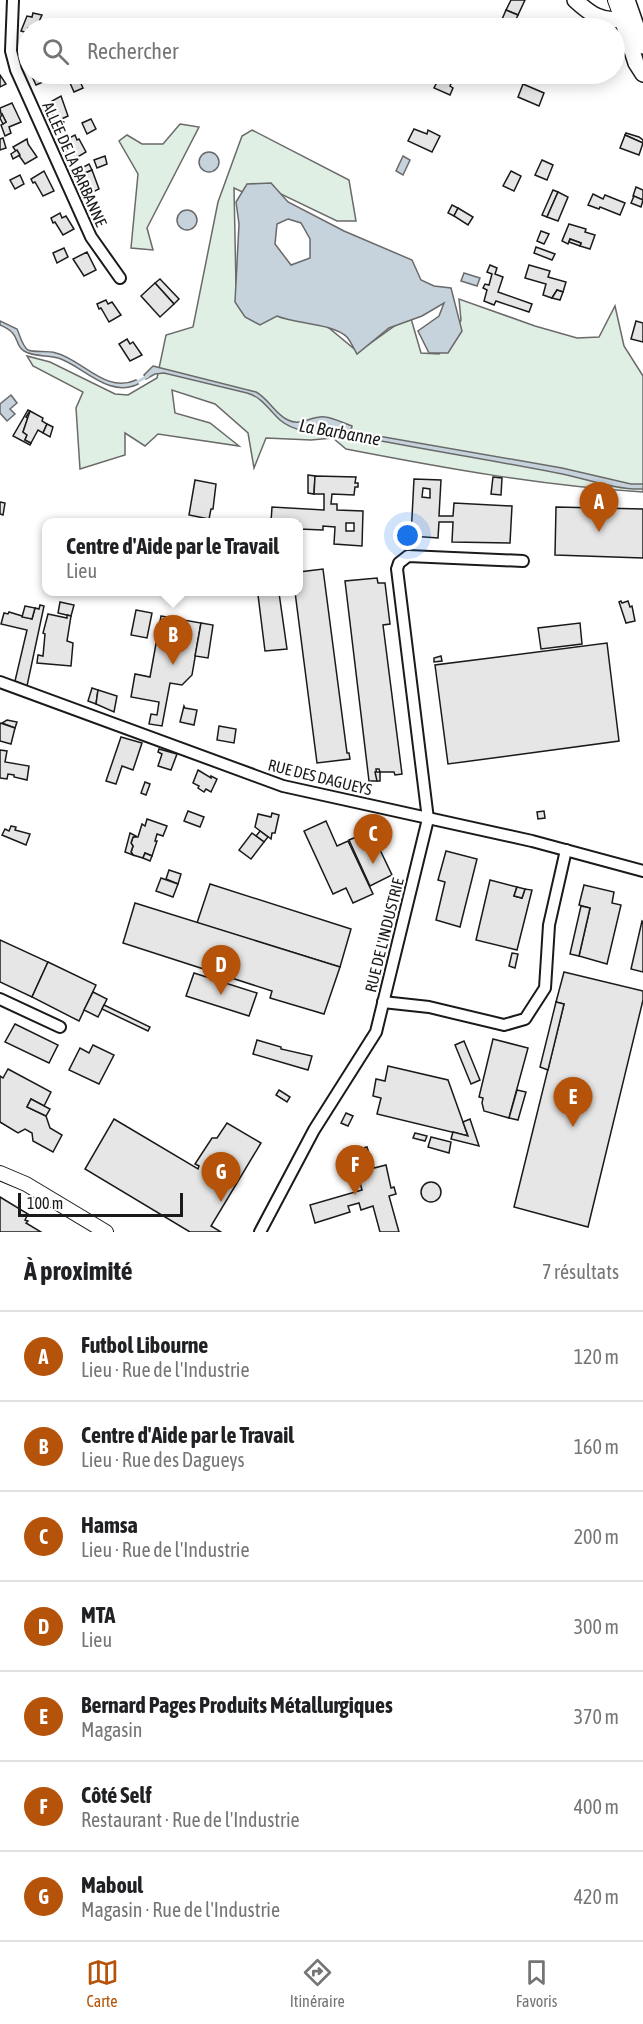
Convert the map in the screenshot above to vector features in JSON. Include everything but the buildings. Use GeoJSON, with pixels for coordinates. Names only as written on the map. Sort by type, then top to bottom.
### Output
{"type":"FeatureCollection","features":[{"type":"Feature","properties":{"kind":"main road"},"geometry":{"type":"LineString","coordinates":[[575,0],[597,18]]}},
{"type":"Feature","properties":{"kind":"main road"},"geometry":{"type":"LineString","coordinates":[[615,0],[643,46]]}},
{"type":"Feature","properties":{"kind":"main road"},"geometry":{"type":"LineString","coordinates":[[627,0],[627,18],[636,63],[643,74]]}},
{"type":"Feature","properties":{"kind":"main road"},"geometry":{"type":"LineString","coordinates":[[0,1173],[26,1184],[106,1232]]}},
{"type":"Feature","properties":{"kind":"street","name":"ALLÉE DE LA BARBANNE"},"geometry":{"type":"LineString","coordinates":[[13,0],[11,51],[18,74]]}},
{"type":"Feature","properties":{"kind":"street","name":"ALLÉE DE LA BARBANNE"},"geometry":{"type":"LineString","coordinates":[[22,84],[91,237],[120,278]]}},
{"type":"Feature","properties":{"kind":"street","name":"RUE DE L'INDUSTRIE"},"geometry":{"type":"LineString","coordinates":[[260,1232],[314,1131],[376,1032],[428,819],[397,569],[399,563],[408,556],[523,561]]}},
{"type":"Feature","properties":{"kind":"street","name":"RUE DES DAGUEYS"},"geometry":{"type":"LineString","coordinates":[[0,682],[283,786],[566,850],[643,871]]}},
{"type":"Feature","properties":{"kind":"street"},"geometry":{"type":"LineString","coordinates":[[383,1002],[429,1007],[504,1025],[525,1019],[544,988],[549,925],[566,850]]}},
{"type":"Feature","properties":{"kind":"street"},"geometry":{"type":"LineString","coordinates":[[0,999],[60,1027]]}},
{"type":"Feature","properties":{"kind":"green space"},"geometry":{"type":"Polygon","coordinates":[[[180,124],[199,127],[147,228],[153,250],[131,248],[138,174],[119,141],[127,135],[142,144],[163,144],[180,124]]]}},
{"type":"Feature","properties":{"kind":"green space"},"geometry":{"type":"Polygon","coordinates":[[[252,130],[349,180],[356,221],[337,221],[277,192],[262,201],[234,188],[236,285],[312,314],[358,352],[410,315],[421,353],[439,354],[461,320],[459,299],[577,338],[599,337],[615,306],[624,346],[643,376],[643,492],[531,481],[457,469],[346,449],[333,438],[311,440],[266,438],[254,468],[248,433],[215,404],[172,390],[175,413],[210,423],[239,446],[158,434],[145,446],[125,433],[125,455],[80,469],[76,408],[83,392],[33,366],[27,356],[50,362],[115,394],[128,395],[157,378],[166,335],[193,327],[218,202],[242,136],[252,130]]]}},
{"type":"Feature","properties":{"kind":"water"},"geometry":{"type":"Polygon","coordinates":[[[209,152],[216,155],[219,162],[216,169],[209,172],[202,169],[199,162],[202,155],[209,152]]]}},
{"type":"Feature","properties":{"kind":"water"},"geometry":{"type":"Polygon","coordinates":[[[403,156],[410,160],[403,175],[396,171],[403,156]]]}},
{"type":"Feature","properties":{"kind":"water"},"geometry":{"type":"Polygon","coordinates":[[[271,183],[288,202],[344,231],[412,260],[421,280],[434,286],[451,288],[462,331],[448,353],[429,353],[418,331],[439,316],[444,303],[422,316],[389,328],[357,354],[347,337],[323,326],[277,316],[260,325],[245,317],[235,302],[239,224],[236,202],[247,184],[271,183]],[[288,219],[277,224],[275,244],[291,265],[310,258],[310,239],[301,223],[288,219]]]}},
{"type":"Feature","properties":{"kind":"water"},"geometry":{"type":"Polygon","coordinates":[[[187,210],[194,213],[197,220],[194,227],[187,230],[180,227],[177,220],[180,213],[187,210]]]}},
{"type":"Feature","properties":{"kind":"water"},"geometry":{"type":"Polygon","coordinates":[[[464,273],[480,278],[477,286],[461,281],[464,273]]]}},
{"type":"Feature","properties":{"kind":"water"},"geometry":{"type":"Polygon","coordinates":[[[0,321],[17,329],[28,350],[53,352],[115,383],[136,380],[138,384],[128,387],[108,385],[61,359],[28,353],[21,348],[7,328],[0,325],[0,321]]]}},
{"type":"Feature","properties":{"kind":"water"},"geometry":{"type":"Polygon","coordinates":[[[153,366],[256,392],[265,398],[279,414],[293,422],[320,417],[328,418],[352,426],[351,431],[360,432],[360,435],[343,431],[341,434],[318,433],[294,428],[286,425],[265,404],[247,393],[164,373],[155,374],[146,379],[144,375],[153,366]]]}},
{"type":"Feature","properties":{"kind":"water"},"geometry":{"type":"Polygon","coordinates":[[[11,395],[17,403],[10,409],[15,414],[7,421],[0,413],[0,404],[11,395]]]}},
{"type":"Feature","properties":{"kind":"water"},"geometry":{"type":"Polygon","coordinates":[[[361,433],[562,468],[631,484],[643,484],[643,489],[610,486],[557,473],[361,437],[361,433]]]}},
{"type":"Feature","properties":{"kind":"waterway","name":"La Barbanne"},"geometry":{"type":"LineString","coordinates":[[135,383],[148,376]]}},
{"type":"Feature","properties":{"kind":"place","name":"Futbol Libourne"},"geometry":{"type":"Point","coordinates":[599,532]}},
{"type":"Feature","properties":{"kind":"place","name":"Centre d'Aide par le Travail"},"geometry":{"type":"Point","coordinates":[173,665]}},
{"type":"Feature","properties":{"kind":"place","name":"Hamsa"},"geometry":{"type":"Point","coordinates":[373,864]}},
{"type":"Feature","properties":{"kind":"place","name":"MTA"},"geometry":{"type":"Point","coordinates":[221,995]}},
{"type":"Feature","properties":{"kind":"place","name":"Bernard Pages Produits Métallurgiques"},"geometry":{"type":"Point","coordinates":[573,1127]}},
{"type":"Feature","properties":{"kind":"place","name":"Côté Self"},"geometry":{"type":"Point","coordinates":[355,1195]}},
{"type":"Feature","properties":{"kind":"place","name":"Maboul"},"geometry":{"type":"Point","coordinates":[221,1202]}}]}
